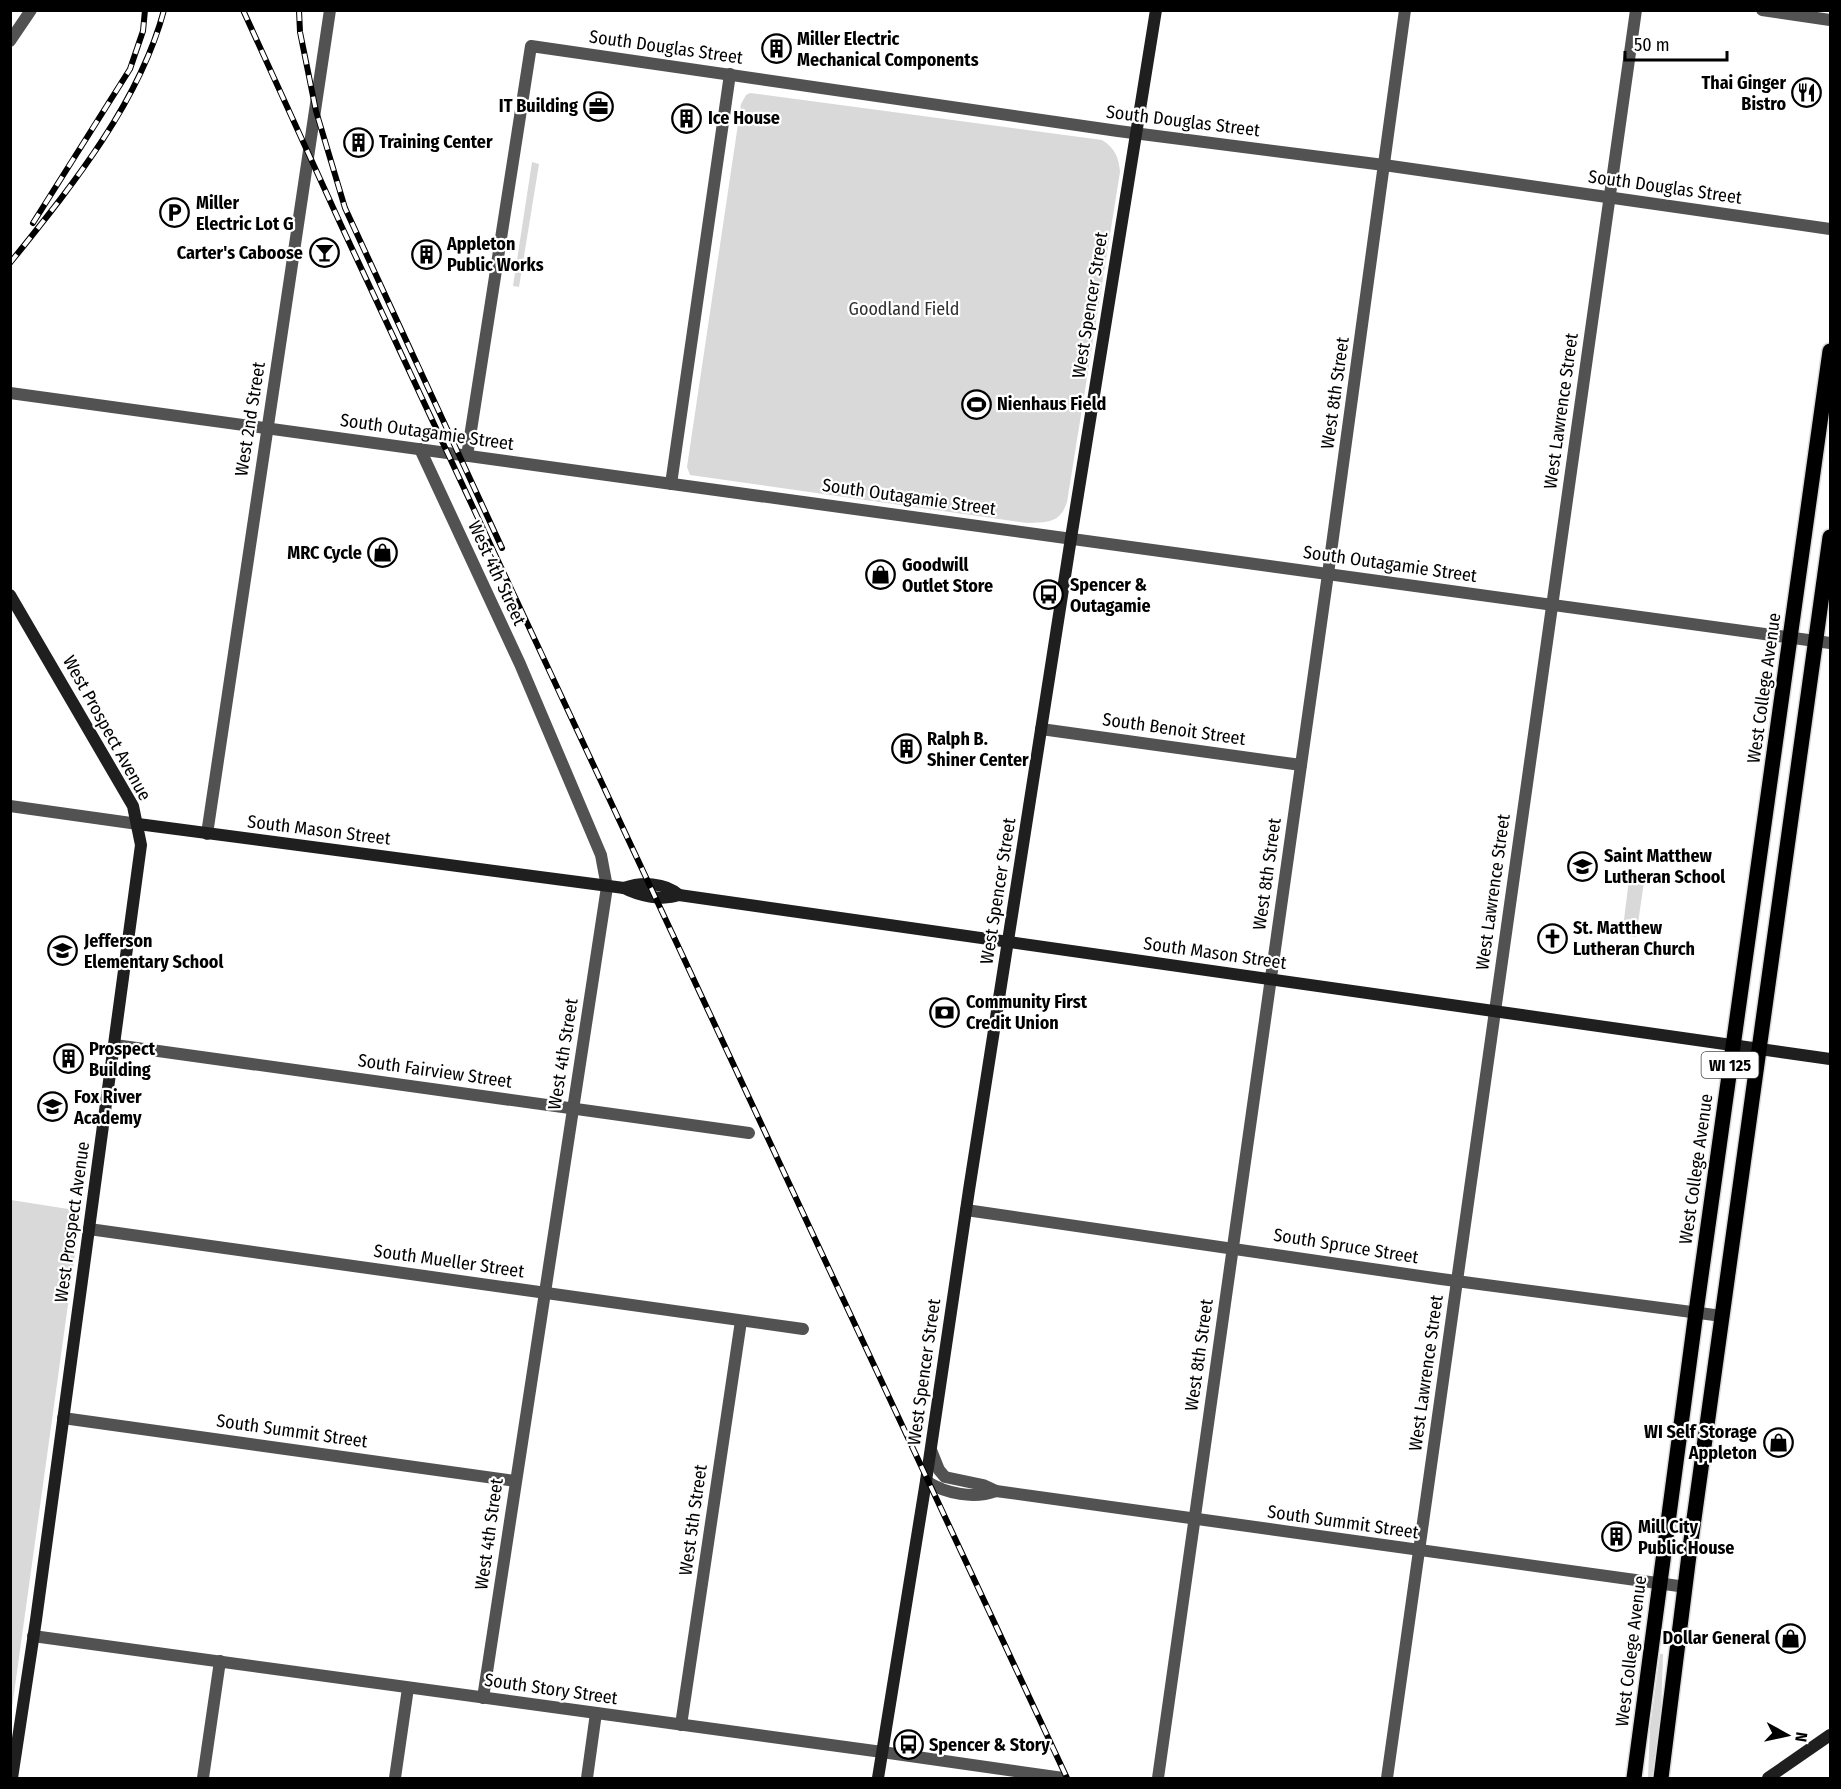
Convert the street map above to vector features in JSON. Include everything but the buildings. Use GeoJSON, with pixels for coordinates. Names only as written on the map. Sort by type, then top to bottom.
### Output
{"type":"FeatureCollection","features":[{"type":"Feature","properties":{"kind":"main road","name":"West Spencer Street"},"geometry":{"type":"LineString","coordinates":[[878,1779],[931,1450],[1007,944],[1156,10]]}},
{"type":"Feature","properties":{"kind":"main road","name":"West College Avenue"},"geometry":{"type":"LineString","coordinates":[[1661,1779],[1722,1316],[1746,1046],[1810,640],[1830,351]]}},
{"type":"Feature","properties":{"kind":"main road","name":"West College Avenue"},"geometry":{"type":"LineString","coordinates":[[1634,1779],[1696,1312],[1746,1046],[1810,640],[1830,537]]}},
{"type":"Feature","properties":{"kind":"main road","name":"West Prospect Avenue"},"geometry":{"type":"LineString","coordinates":[[10,595],[133,806],[138,824],[141,854],[12,1779]]}},
{"type":"Feature","properties":{"kind":"main road","name":"South Mason Street"},"geometry":{"type":"LineString","coordinates":[[138,824],[607,886],[624,888],[636,884],[671,888],[679,895],[1007,944],[1270,978],[1830,1059]]}},
{"type":"Feature","properties":{"kind":"main road"},"geometry":{"type":"LineString","coordinates":[[1768,1779],[1830,1735]]}},
{"type":"Feature","properties":{"kind":"street"},"geometry":{"type":"LineString","coordinates":[[10,41],[31,10]]}},
{"type":"Feature","properties":{"kind":"street","name":"West 2nd Street"},"geometry":{"type":"LineString","coordinates":[[207,834],[330,10]]}},
{"type":"Feature","properties":{"kind":"street","name":"West 8th Street"},"geometry":{"type":"LineString","coordinates":[[1158,1779],[1405,10]]}},
{"type":"Feature","properties":{"kind":"street","name":"West Lawrence Street"},"geometry":{"type":"LineString","coordinates":[[1387,1779],[1636,10]]}},
{"type":"Feature","properties":{"kind":"street"},"geometry":{"type":"LineString","coordinates":[[1762,10],[1830,20]]}},
{"type":"Feature","properties":{"kind":"street","name":"South Douglas Street"},"geometry":{"type":"LineString","coordinates":[[467,456],[531,46],[1136,134],[1384,165],[1830,229]]}},
{"type":"Feature","properties":{"kind":"street"},"geometry":{"type":"LineString","coordinates":[[671,484],[730,74]]}},
{"type":"Feature","properties":{"kind":"street","name":"South Outagamie Street"},"geometry":{"type":"LineString","coordinates":[[10,393],[1810,640]]}},
{"type":"Feature","properties":{"kind":"street","name":"West 4th Street"},"geometry":{"type":"LineString","coordinates":[[420,449],[520,664],[602,855],[607,886],[543,1293],[483,1698]]}},
{"type":"Feature","properties":{"kind":"street","name":"South Benoit Street"},"geometry":{"type":"LineString","coordinates":[[1041,729],[1301,765]]}},
{"type":"Feature","properties":{"kind":"street","name":"South Mason Street"},"geometry":{"type":"LineString","coordinates":[[10,806],[138,824]]}},
{"type":"Feature","properties":{"kind":"street","name":"South Fairview Street"},"geometry":{"type":"LineString","coordinates":[[115,1045],[749,1133]]}},
{"type":"Feature","properties":{"kind":"street","name":"South Spruce Street"},"geometry":{"type":"LineString","coordinates":[[966,1210],[1722,1316]]}},
{"type":"Feature","properties":{"kind":"street","name":"South Mueller Street"},"geometry":{"type":"LineString","coordinates":[[89,1228],[803,1329]]}},
{"type":"Feature","properties":{"kind":"street","name":"West 5th Street"},"geometry":{"type":"LineString","coordinates":[[681,1725],[741,1321]]}},
{"type":"Feature","properties":{"kind":"street","name":"South Summit Street"},"geometry":{"type":"LineString","coordinates":[[63,1418],[515,1481]]}},
{"type":"Feature","properties":{"kind":"street","name":"South Summit Street"},"geometry":{"type":"LineString","coordinates":[[931,1450],[939,1470],[945,1477],[983,1485],[996,1491],[1686,1587]]}},
{"type":"Feature","properties":{"kind":"street","name":"South Summit Street"},"geometry":{"type":"LineString","coordinates":[[926,1481],[951,1492],[983,1495],[996,1491]]}},
{"type":"Feature","properties":{"kind":"street","name":"South Story Street"},"geometry":{"type":"LineString","coordinates":[[33,1636],[882,1752],[1063,1779]]}},
{"type":"Feature","properties":{"kind":"street"},"geometry":{"type":"LineString","coordinates":[[203,1779],[220,1661]]}},
{"type":"Feature","properties":{"kind":"street"},"geometry":{"type":"LineString","coordinates":[[395,1779],[408,1688]]}},
{"type":"Feature","properties":{"kind":"street"},"geometry":{"type":"LineString","coordinates":[[586,1779],[596,1713]]}},
{"type":"Feature","properties":{"kind":"green space","name":"Goodland Field"},"geometry":{"type":"Polygon","coordinates":[[[750,93],[1102,140],[1113,150],[1119,162],[1120,172],[1067,502],[1057,518],[1047,522],[1027,523],[690,475],[687,467],[741,104],[746,95],[750,93]]]}},
{"type":"Feature","properties":{"kind":"green space"},"geometry":{"type":"Polygon","coordinates":[[[532,162],[539,164],[519,287],[513,286],[532,162]]]}},
{"type":"Feature","properties":{"kind":"green space"},"geometry":{"type":"Polygon","coordinates":[[[1630,872],[1645,875],[1636,937],[1622,935],[1630,872]]]}},
{"type":"Feature","properties":{"kind":"green space"},"geometry":{"type":"Polygon","coordinates":[[[10,1200],[81,1211],[11,1715],[10,1200]]]}},
{"type":"Feature","properties":{"kind":"green space"},"geometry":{"type":"Polygon","coordinates":[[[1660,1654],[1663,1654],[1661,1716],[1652,1778],[1648,1778],[1650,1727],[1660,1654]]]}},
{"type":"Feature","properties":{"kind":"railway"},"geometry":{"type":"LineString","coordinates":[[33,223],[130,69],[143,31],[145,10]]}},
{"type":"Feature","properties":{"kind":"railway"},"geometry":{"type":"LineString","coordinates":[[10,263],[79,175],[120,112],[153,45],[164,10]]}},
{"type":"Feature","properties":{"kind":"railway"},"geometry":{"type":"LineString","coordinates":[[243,10],[341,225],[1067,1778]]}},
{"type":"Feature","properties":{"kind":"railway"},"geometry":{"type":"LineString","coordinates":[[299,10],[300,32],[316,111],[345,208],[502,548]]}},
{"type":"Feature","properties":{"kind":"place","name":"Miller Electric Mechanical Components"},"geometry":{"type":"Point","coordinates":[776,49]}},
{"type":"Feature","properties":{"kind":"place","name":"Thai Ginger Bistro"},"geometry":{"type":"Point","coordinates":[1807,93]}},
{"type":"Feature","properties":{"kind":"place","name":"IT Building"},"geometry":{"type":"Point","coordinates":[599,106]}},
{"type":"Feature","properties":{"kind":"place","name":"Ice House"},"geometry":{"type":"Point","coordinates":[687,118]}},
{"type":"Feature","properties":{"kind":"place","name":"Training Center"},"geometry":{"type":"Point","coordinates":[358,142]}},
{"type":"Feature","properties":{"kind":"place","name":"Miller Electric Lot G"},"geometry":{"type":"Point","coordinates":[175,213]}},
{"type":"Feature","properties":{"kind":"place","name":"Carter's Caboose"},"geometry":{"type":"Point","coordinates":[324,253]}},
{"type":"Feature","properties":{"kind":"place","name":"Appleton Public Works"},"geometry":{"type":"Point","coordinates":[426,254]}},
{"type":"Feature","properties":{"kind":"place","name":"Nienhaus Field"},"geometry":{"type":"Point","coordinates":[976,404]}},
{"type":"Feature","properties":{"kind":"place","name":"MRC Cycle"},"geometry":{"type":"Point","coordinates":[383,553]}},
{"type":"Feature","properties":{"kind":"place","name":"Goodwill Outlet Store"},"geometry":{"type":"Point","coordinates":[881,575]}},
{"type":"Feature","properties":{"kind":"place","name":"Spencer & Outagamie"},"geometry":{"type":"Point","coordinates":[1049,595]}},
{"type":"Feature","properties":{"kind":"place","name":"Ralph B. Shiner Center"},"geometry":{"type":"Point","coordinates":[906,749]}},
{"type":"Feature","properties":{"kind":"place","name":"Saint Matthew Lutheran School"},"geometry":{"type":"Point","coordinates":[1583,866]}},
{"type":"Feature","properties":{"kind":"place","name":"St. Matthew Lutheran Church"},"geometry":{"type":"Point","coordinates":[1552,938]}},
{"type":"Feature","properties":{"kind":"place","name":"Jefferson Elementary School"},"geometry":{"type":"Point","coordinates":[63,951]}},
{"type":"Feature","properties":{"kind":"place","name":"Community First Credit Union"},"geometry":{"type":"Point","coordinates":[945,1012]}},
{"type":"Feature","properties":{"kind":"place","name":"Prospect Building"},"geometry":{"type":"Point","coordinates":[68,1059]}},
{"type":"Feature","properties":{"kind":"place","name":"Fox River Academy"},"geometry":{"type":"Point","coordinates":[53,1107]}},
{"type":"Feature","properties":{"kind":"place","name":"WI Self Storage Appleton"},"geometry":{"type":"Point","coordinates":[1778,1442]}},
{"type":"Feature","properties":{"kind":"place","name":"Mill City Public House"},"geometry":{"type":"Point","coordinates":[1617,1537]}},
{"type":"Feature","properties":{"kind":"place","name":"Dollar General"},"geometry":{"type":"Point","coordinates":[1791,1638]}},
{"type":"Feature","properties":{"kind":"place","name":"Spencer & Story"},"geometry":{"type":"Point","coordinates":[908,1745]}}]}
